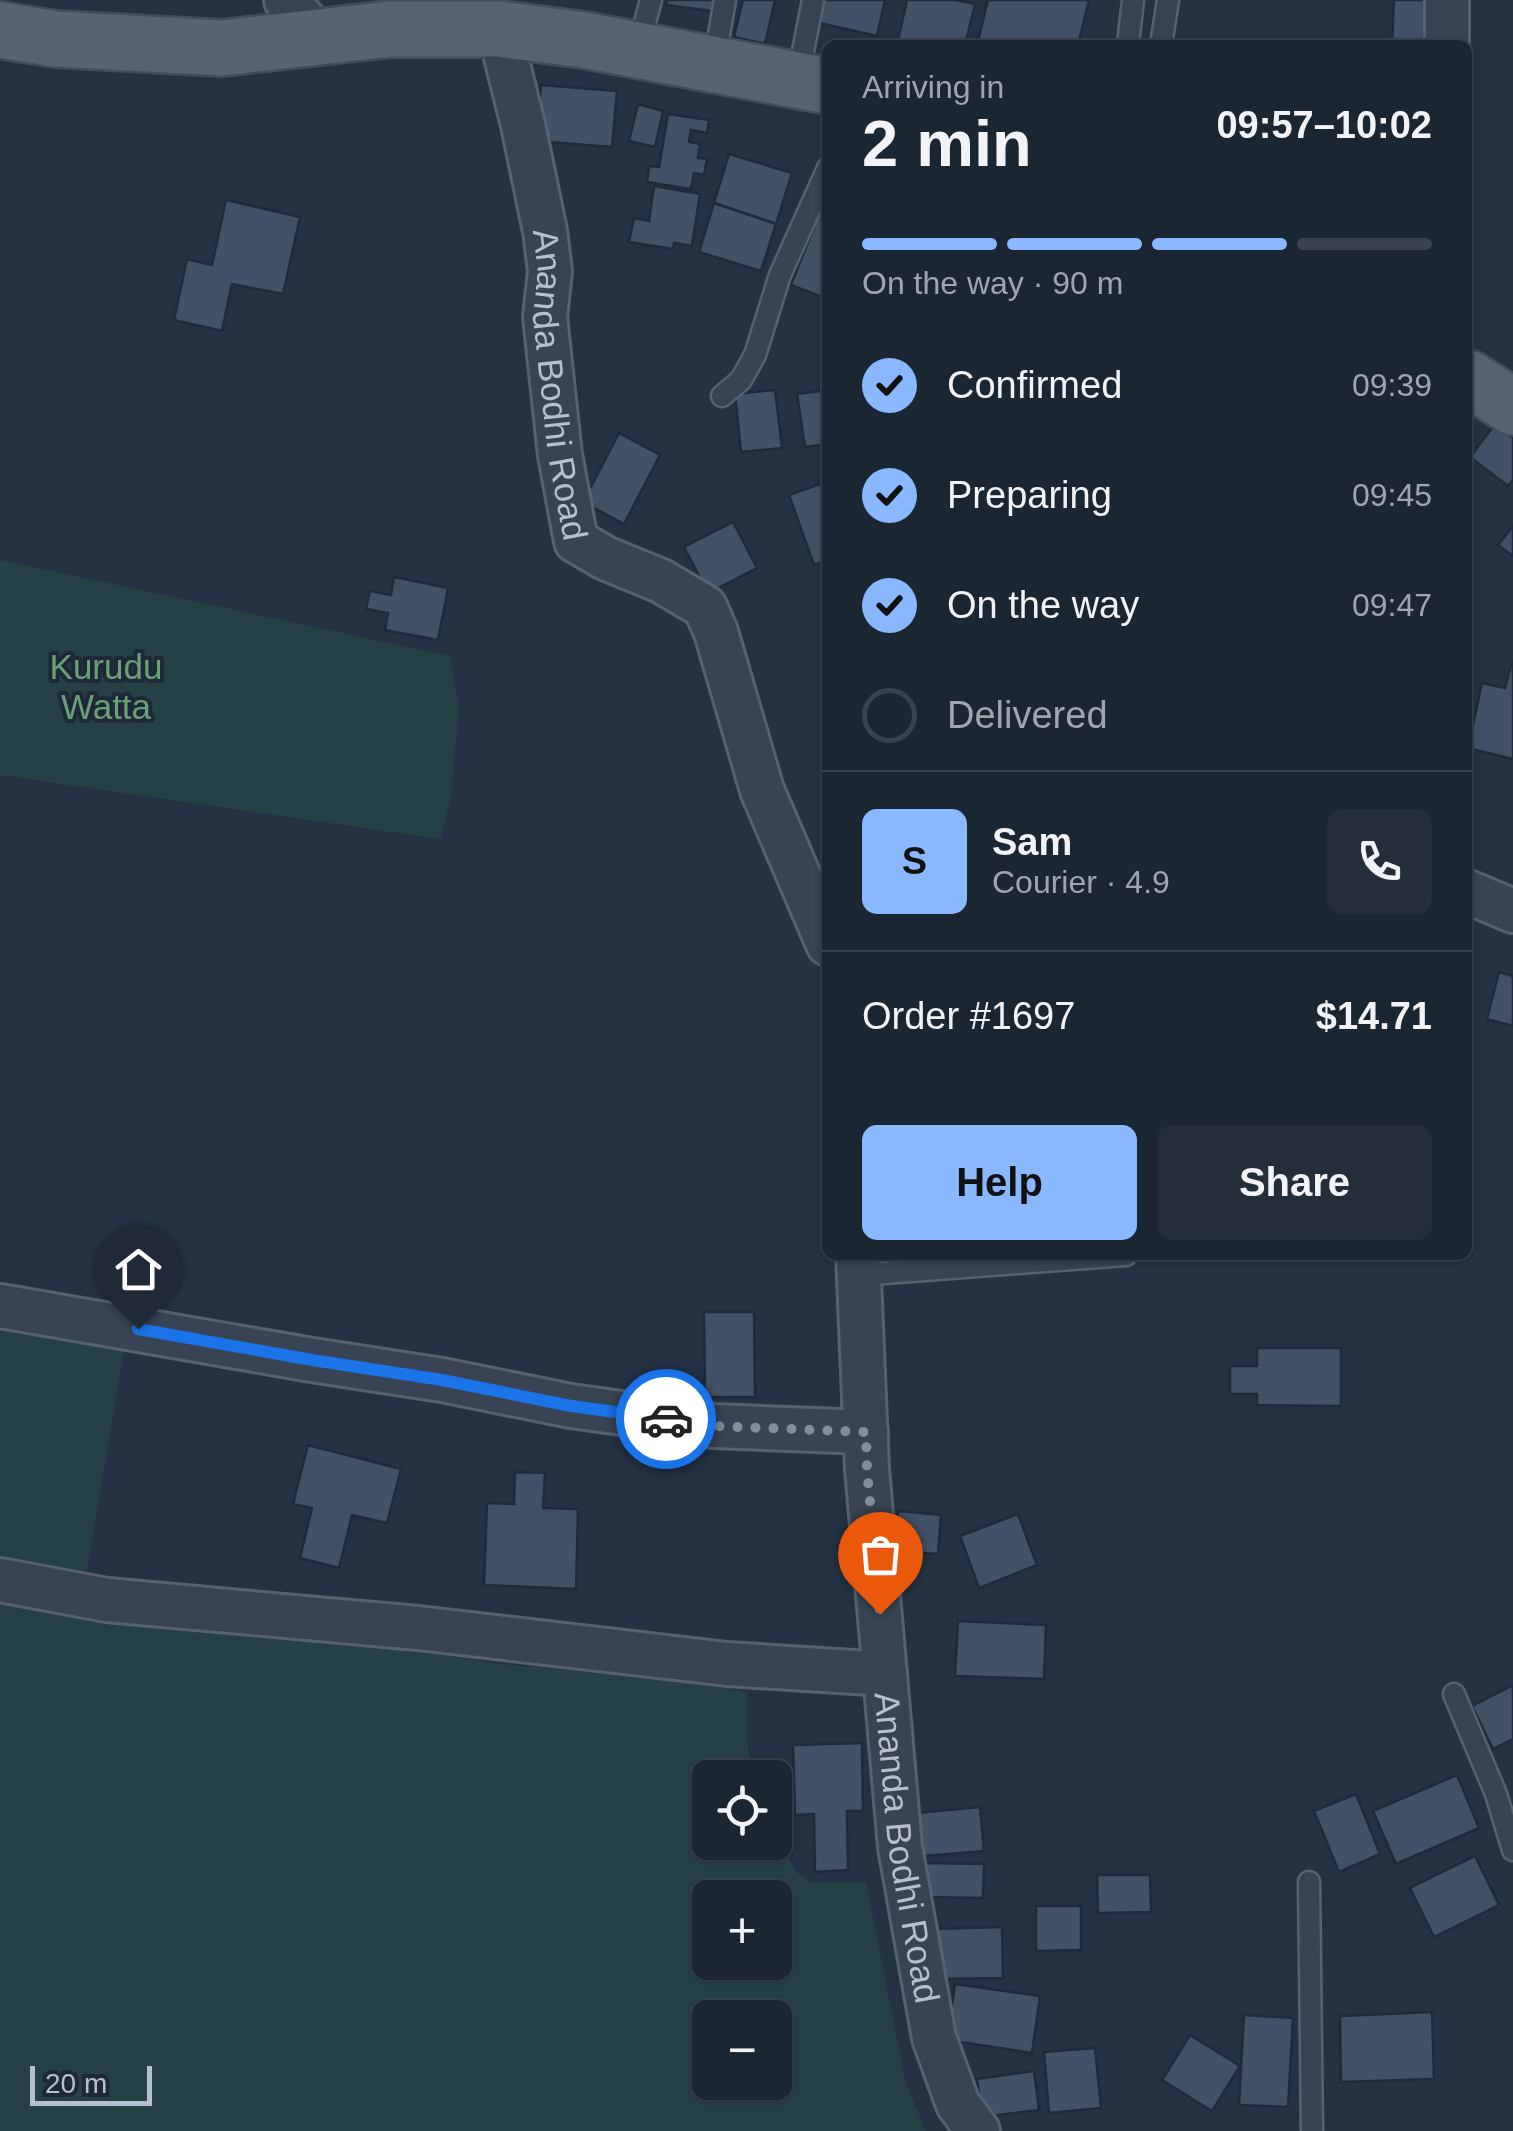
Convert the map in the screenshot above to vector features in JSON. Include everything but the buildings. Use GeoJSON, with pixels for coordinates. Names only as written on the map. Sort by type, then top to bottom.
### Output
{"type":"FeatureCollection","features":[{"type":"Feature","properties":{"kind":"main road"},"geometry":{"type":"LineString","coordinates":[[0,30],[56,39],[222,48],[302,18],[499,29],[644,25],[714,65],[812,83]]}},
{"type":"Feature","properties":{"kind":"main road"},"geometry":{"type":"LineString","coordinates":[[1472,381],[1513,407]]}},
{"type":"Feature","properties":{"kind":"street"},"geometry":{"type":"LineString","coordinates":[[1447,0],[1448,40]]}},
{"type":"Feature","properties":{"kind":"street","name":"Ananda Bodhi Road"},"geometry":{"type":"LineString","coordinates":[[499,29],[545,231],[550,271],[546,317],[560,455],[576,542],[661,581],[705,607],[716,632],[762,790],[822,930]]}},
{"type":"Feature","properties":{"kind":"street"},"geometry":{"type":"LineString","coordinates":[[1472,894],[1513,911]]}},
{"type":"Feature","properties":{"kind":"street","name":"Ananda Bodhi Road"},"geometry":{"type":"LineString","coordinates":[[858,1265],[867,1469],[900,1847],[934,2038],[958,2104],[978,2131]]}},
{"type":"Feature","properties":{"kind":"street"},"geometry":{"type":"LineString","coordinates":[[0,1306],[442,1380],[571,1406],[714,1426],[866,1432]]}},
{"type":"Feature","properties":{"kind":"street"},"geometry":{"type":"LineString","coordinates":[[0,1580],[108,1600],[418,1628],[727,1664],[885,1674]]}},
{"type":"Feature","properties":{"kind":"lane"},"geometry":{"type":"LineString","coordinates":[[714,65],[726,0]]}},
{"type":"Feature","properties":{"kind":"lane"},"geometry":{"type":"LineString","coordinates":[[812,83],[813,0]]}},
{"type":"Feature","properties":{"kind":"lane"},"geometry":{"type":"LineString","coordinates":[[1128,40],[1132,0]]}},
{"type":"Feature","properties":{"kind":"lane"},"geometry":{"type":"LineString","coordinates":[[1162,40],[1168,0]]}},
{"type":"Feature","properties":{"kind":"lane"},"geometry":{"type":"LineString","coordinates":[[722,396],[741,380],[756,355],[780,275],[822,181]]}},
{"type":"Feature","properties":{"kind":"lane"},"geometry":{"type":"LineString","coordinates":[[858,1265],[992,1260]]}},
{"type":"Feature","properties":{"kind":"lane"},"geometry":{"type":"LineString","coordinates":[[1454,1694],[1496,1794],[1513,1850]]}},
{"type":"Feature","properties":{"kind":"lane"},"geometry":{"type":"LineString","coordinates":[[1309,1882],[1312,2131]]}},
{"type":"Feature","properties":{"kind":"green space","name":"Kurudu Watta"},"geometry":{"type":"Polygon","coordinates":[[[0,560],[450,656],[459,707],[451,798],[440,839],[0,775],[0,560]]]}},
{"type":"Feature","properties":{"kind":"green space"},"geometry":{"type":"Polygon","coordinates":[[[0,1318],[126,1340],[85,1582],[0,1568],[0,1318]]]}},
{"type":"Feature","properties":{"kind":"green space"},"geometry":{"type":"Polygon","coordinates":[[[0,1603],[341,1637],[499,1664],[642,1675],[747,1692],[750,1760],[692,1760],[692,1860],[790,1860],[796,1872],[812,1883],[866,1882],[906,2084],[926,2131],[0,2131],[0,1603]]]}},
{"type":"Feature","properties":{"kind":"way so far"},"geometry":{"type":"LineString","coordinates":[[666,1419],[714,1426],[866,1432],[880,1614]]}},
{"type":"Feature","properties":{"kind":"route"},"geometry":{"type":"LineString","coordinates":[[138,1329],[442,1380],[571,1406],[666,1419]]}}]}
